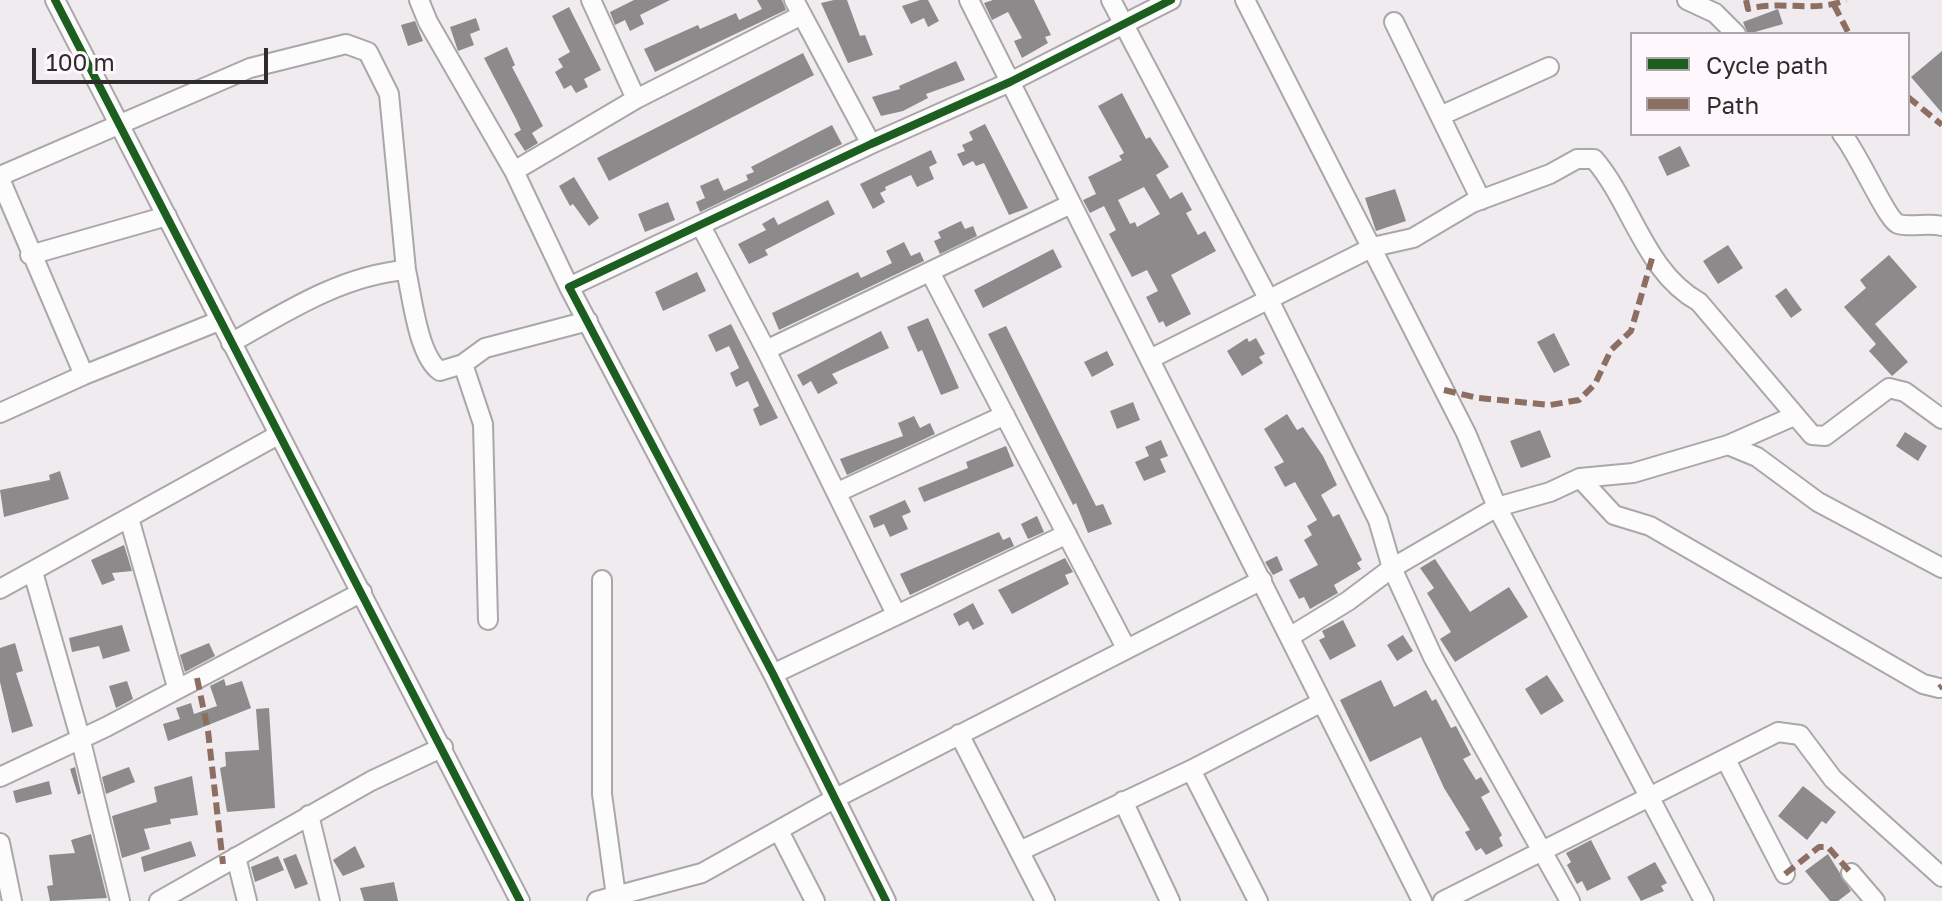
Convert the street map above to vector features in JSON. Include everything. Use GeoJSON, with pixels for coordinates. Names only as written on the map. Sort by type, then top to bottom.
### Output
{"type":"FeatureCollection","features":[{"type":"Feature","properties":{"kind":"street"},"geometry":{"type":"LineString","coordinates":[[55,0],[520,901]]}},
{"type":"Feature","properties":{"kind":"street"},"geometry":{"type":"LineString","coordinates":[[419,0],[428,22],[514,171],[569,287],[773,674],[886,901]]}},
{"type":"Feature","properties":{"kind":"street"},"geometry":{"type":"LineString","coordinates":[[591,0],[636,99]]}},
{"type":"Feature","properties":{"kind":"street"},"geometry":{"type":"LineString","coordinates":[[969,0],[1422,901]]}},
{"type":"Feature","properties":{"kind":"street"},"geometry":{"type":"LineString","coordinates":[[1111,0],[1268,298],[1378,520],[1392,568],[1433,657],[1570,901]]}},
{"type":"Feature","properties":{"kind":"street"},"geometry":{"type":"LineString","coordinates":[[569,287],[1010,82],[1171,0]]}},
{"type":"Feature","properties":{"kind":"street"},"geometry":{"type":"LineString","coordinates":[[1245,0],[1466,433],[1497,507],[1704,901]]}},
{"type":"Feature","properties":{"kind":"street"},"geometry":{"type":"LineString","coordinates":[[1687,0],[1715,13],[1734,32]]}},
{"type":"Feature","properties":{"kind":"street"},"geometry":{"type":"LineString","coordinates":[[514,171],[798,8],[871,144]]}},
{"type":"Feature","properties":{"kind":"street"},"geometry":{"type":"LineString","coordinates":[[1394,22],[1481,200]]}},
{"type":"Feature","properties":{"kind":"street"},"geometry":{"type":"LineString","coordinates":[[84,375],[30,255],[0,178],[118,123],[278,59],[346,44],[368,52],[389,94],[406,270],[422,340],[432,365],[440,371],[463,364],[485,348],[588,321]]}},
{"type":"Feature","properties":{"kind":"street"},"geometry":{"type":"LineString","coordinates":[[1440,116],[1549,67]]}},
{"type":"Feature","properties":{"kind":"street"},"geometry":{"type":"LineString","coordinates":[[1843,136],[1871,177],[1889,218],[1898,224],[1942,226]]}},
{"type":"Feature","properties":{"kind":"street"},"geometry":{"type":"LineString","coordinates":[[1150,359],[1373,247],[1413,238],[1481,200],[1550,174],[1577,159],[1594,159],[1653,255],[1682,290],[1699,302],[1736,343],[1812,435],[1825,436],[1889,388],[1905,392],[1942,419]]}},
{"type":"Feature","properties":{"kind":"street"},"geometry":{"type":"LineString","coordinates":[[766,350],[1071,204]]}},
{"type":"Feature","properties":{"kind":"street"},"geometry":{"type":"LineString","coordinates":[[30,255],[167,216]]}},
{"type":"Feature","properties":{"kind":"street"},"geometry":{"type":"LineString","coordinates":[[701,226],[838,492],[896,614]]}},
{"type":"Feature","properties":{"kind":"street"},"geometry":{"type":"LineString","coordinates":[[231,343],[301,303],[385,272],[406,270]]}},
{"type":"Feature","properties":{"kind":"street"},"geometry":{"type":"LineString","coordinates":[[930,272],[1126,648]]}},
{"type":"Feature","properties":{"kind":"street"},"geometry":{"type":"LineString","coordinates":[[0,413],[84,375],[219,321]]}},
{"type":"Feature","properties":{"kind":"street"},"geometry":{"type":"LineString","coordinates":[[463,364],[483,424],[488,620]]}},
{"type":"Feature","properties":{"kind":"street"},"geometry":{"type":"LineString","coordinates":[[838,492],[1005,415]]}},
{"type":"Feature","properties":{"kind":"street"},"geometry":{"type":"LineString","coordinates":[[1291,636],[1348,601],[1392,568],[1497,507],[1550,492],[1580,478],[1633,473],[1728,445],[1794,416]]}},
{"type":"Feature","properties":{"kind":"street"},"geometry":{"type":"LineString","coordinates":[[0,589],[278,435]]}},
{"type":"Feature","properties":{"kind":"street"},"geometry":{"type":"LineString","coordinates":[[1728,445],[1757,457],[1818,502],[1942,568]]}},
{"type":"Feature","properties":{"kind":"street"},"geometry":{"type":"LineString","coordinates":[[1580,478],[1614,515],[1650,526],[1923,684],[1939,688]]}},
{"type":"Feature","properties":{"kind":"street"},"geometry":{"type":"LineString","coordinates":[[129,518],[177,687]]}},
{"type":"Feature","properties":{"kind":"street"},"geometry":{"type":"LineString","coordinates":[[773,674],[1067,534]]}},
{"type":"Feature","properties":{"kind":"street"},"geometry":{"type":"LineString","coordinates":[[33,572],[80,737],[120,901]]}},
{"type":"Feature","properties":{"kind":"street"},"geometry":{"type":"LineString","coordinates":[[602,580],[602,794],[616,896]]}},
{"type":"Feature","properties":{"kind":"street"},"geometry":{"type":"LineString","coordinates":[[597,901],[702,873],[834,799],[1262,580]]}},
{"type":"Feature","properties":{"kind":"street"},"geometry":{"type":"LineString","coordinates":[[0,777],[362,592]]}},
{"type":"Feature","properties":{"kind":"street"},"geometry":{"type":"LineString","coordinates":[[1020,851],[1191,770],[1322,702]]}},
{"type":"Feature","properties":{"kind":"street"},"geometry":{"type":"LineString","coordinates":[[1443,901],[1778,732],[1800,735],[1833,779],[1942,877]]}},
{"type":"Feature","properties":{"kind":"street"},"geometry":{"type":"LineString","coordinates":[[959,734],[1045,901]]}},
{"type":"Feature","properties":{"kind":"street"},"geometry":{"type":"LineString","coordinates":[[159,901],[309,815],[443,747]]}},
{"type":"Feature","properties":{"kind":"street"},"geometry":{"type":"LineString","coordinates":[[1726,760],[1785,874]]}},
{"type":"Feature","properties":{"kind":"street"},"geometry":{"type":"LineString","coordinates":[[1191,770],[1258,901]]}},
{"type":"Feature","properties":{"kind":"street"},"geometry":{"type":"LineString","coordinates":[[1123,801],[1170,901]]}},
{"type":"Feature","properties":{"kind":"street"},"geometry":{"type":"LineString","coordinates":[[309,815],[330,901]]}},
{"type":"Feature","properties":{"kind":"street"},"geometry":{"type":"LineString","coordinates":[[779,831],[815,901]]}},
{"type":"Feature","properties":{"kind":"street"},"geometry":{"type":"LineString","coordinates":[[0,843],[12,901]]}},
{"type":"Feature","properties":{"kind":"street"},"geometry":{"type":"LineString","coordinates":[[236,857],[247,901]]}},
{"type":"Feature","properties":{"kind":"street"},"geometry":{"type":"LineString","coordinates":[[1851,873],[1875,901]]}},
{"type":"Feature","properties":{"kind":"building"},"geometry":{"type":"Polygon","coordinates":[[[634,0],[670,0],[640,15],[644,24],[630,31],[625,20],[615,25],[610,12],[634,0]]]}},
{"type":"Feature","properties":{"kind":"building"},"geometry":{"type":"Polygon","coordinates":[[[757,0],[782,0],[786,10],[655,72],[644,49],[698,25],[700,29],[736,13],[739,20],[762,9],[757,0]]]}},
{"type":"Feature","properties":{"kind":"building"},"geometry":{"type":"Polygon","coordinates":[[[847,0],[860,36],[865,35],[873,55],[848,63],[821,3],[847,0]]]}},
{"type":"Feature","properties":{"kind":"building"},"geometry":{"type":"Polygon","coordinates":[[[928,0],[939,21],[928,27],[924,18],[911,24],[902,6],[928,0]]]}},
{"type":"Feature","properties":{"kind":"building"},"geometry":{"type":"Polygon","coordinates":[[[993,0],[1034,0],[1051,35],[1045,37],[1048,43],[1022,58],[1014,41],[1022,38],[1008,12],[992,20],[984,3],[993,0]]]}},
{"type":"Feature","properties":{"kind":"building"},"geometry":{"type":"Polygon","coordinates":[[[569,7],[601,70],[584,79],[588,87],[576,93],[571,85],[564,89],[555,72],[563,67],[558,59],[570,52],[552,16],[569,7]]]}},
{"type":"Feature","properties":{"kind":"building"},"geometry":{"type":"Polygon","coordinates":[[[1778,9],[1783,24],[1747,32],[1743,22],[1778,9]]]}},
{"type":"Feature","properties":{"kind":"building"},"geometry":{"type":"Polygon","coordinates":[[[476,18],[480,30],[470,34],[474,45],[458,51],[450,27],[476,18]]]}},
{"type":"Feature","properties":{"kind":"building"},"geometry":{"type":"Polygon","coordinates":[[[415,21],[423,41],[408,46],[401,25],[415,21]]]}},
{"type":"Feature","properties":{"kind":"building"},"geometry":{"type":"Polygon","coordinates":[[[507,47],[515,65],[512,67],[543,126],[532,133],[538,143],[525,151],[514,134],[521,130],[484,58],[507,47]]]}},
{"type":"Feature","properties":{"kind":"building"},"geometry":{"type":"Polygon","coordinates":[[[1942,51],[1942,113],[1911,77],[1942,51]]]}},
{"type":"Feature","properties":{"kind":"building"},"geometry":{"type":"Polygon","coordinates":[[[803,53],[814,75],[609,181],[597,158],[803,53]]]}},
{"type":"Feature","properties":{"kind":"building"},"geometry":{"type":"Polygon","coordinates":[[[956,61],[965,80],[926,94],[928,98],[903,111],[881,116],[872,97],[900,89],[899,86],[956,61]]]}},
{"type":"Feature","properties":{"kind":"building"},"geometry":{"type":"Polygon","coordinates":[[[1122,93],[1146,139],[1150,137],[1169,167],[1156,175],[1170,199],[1182,192],[1192,210],[1186,213],[1198,235],[1205,231],[1216,251],[1171,275],[1191,314],[1166,327],[1163,321],[1159,323],[1146,297],[1158,291],[1147,270],[1132,277],[1109,234],[1116,230],[1104,206],[1090,213],[1083,200],[1096,194],[1088,177],[1122,160],[1119,156],[1124,153],[1098,106],[1122,93]],[[1144,187],[1118,200],[1130,224],[1135,222],[1137,227],[1160,214],[1144,187]]]}},
{"type":"Feature","properties":{"kind":"building"},"geometry":{"type":"Polygon","coordinates":[[[985,124],[1028,208],[1009,215],[984,163],[976,166],[973,161],[963,166],[957,154],[965,151],[962,145],[973,140],[969,132],[985,124]]]}},
{"type":"Feature","properties":{"kind":"building"},"geometry":{"type":"Polygon","coordinates":[[[832,125],[842,144],[700,212],[696,202],[705,198],[700,186],[718,178],[724,191],[748,180],[746,175],[754,172],[751,167],[832,125]]]}},
{"type":"Feature","properties":{"kind":"building"},"geometry":{"type":"Polygon","coordinates":[[[1680,146],[1690,166],[1667,176],[1658,157],[1680,146]]]}},
{"type":"Feature","properties":{"kind":"building"},"geometry":{"type":"Polygon","coordinates":[[[931,150],[937,163],[929,167],[934,179],[917,187],[911,175],[885,187],[886,190],[880,193],[885,202],[873,209],[860,184],[931,150]]]}},
{"type":"Feature","properties":{"kind":"building"},"geometry":{"type":"Polygon","coordinates":[[[574,177],[599,218],[589,226],[573,204],[570,206],[559,186],[574,177]]]}},
{"type":"Feature","properties":{"kind":"building"},"geometry":{"type":"Polygon","coordinates":[[[1395,189],[1406,221],[1376,231],[1365,198],[1395,189]]]}},
{"type":"Feature","properties":{"kind":"building"},"geometry":{"type":"Polygon","coordinates":[[[828,200],[835,214],[765,250],[768,255],[749,264],[738,244],[766,230],[762,224],[774,217],[778,225],[828,200]]]}},
{"type":"Feature","properties":{"kind":"building"},"geometry":{"type":"Polygon","coordinates":[[[668,202],[675,220],[645,232],[638,214],[668,202]]]}},
{"type":"Feature","properties":{"kind":"building"},"geometry":{"type":"Polygon","coordinates":[[[961,221],[965,229],[973,226],[977,236],[940,254],[934,241],[941,238],[938,232],[961,221]]]}},
{"type":"Feature","properties":{"kind":"building"},"geometry":{"type":"Polygon","coordinates":[[[904,242],[911,256],[920,252],[924,261],[779,330],[772,313],[858,272],[861,278],[892,263],[886,251],[904,242]]]}},
{"type":"Feature","properties":{"kind":"building"},"geometry":{"type":"Polygon","coordinates":[[[1728,245],[1743,268],[1718,284],[1703,261],[1728,245]]]}},
{"type":"Feature","properties":{"kind":"building"},"geometry":{"type":"Polygon","coordinates":[[[1053,249],[1062,267],[983,308],[974,290],[1053,249]]]}},
{"type":"Feature","properties":{"kind":"building"},"geometry":{"type":"Polygon","coordinates":[[[1889,255],[1917,287],[1875,324],[1908,362],[1892,376],[1869,351],[1876,344],[1844,307],[1866,288],[1860,280],[1889,255]]]}},
{"type":"Feature","properties":{"kind":"building"},"geometry":{"type":"Polygon","coordinates":[[[697,272],[706,291],[663,311],[655,292],[697,272]]]}},
{"type":"Feature","properties":{"kind":"building"},"geometry":{"type":"Polygon","coordinates":[[[1786,288],[1802,310],[1791,318],[1775,296],[1786,288]]]}},
{"type":"Feature","properties":{"kind":"building"},"geometry":{"type":"Polygon","coordinates":[[[928,318],[959,388],[941,395],[922,350],[918,352],[907,327],[928,318]]]}},
{"type":"Feature","properties":{"kind":"building"},"geometry":{"type":"Polygon","coordinates":[[[731,324],[778,418],[760,426],[753,409],[759,406],[748,381],[736,387],[730,373],[739,368],[729,346],[716,352],[708,335],[731,324]]]}},
{"type":"Feature","properties":{"kind":"building"},"geometry":{"type":"Polygon","coordinates":[[[1006,326],[1096,506],[1103,504],[1112,524],[1088,533],[1076,503],[1073,505],[988,334],[1006,326]]]}},
{"type":"Feature","properties":{"kind":"building"},"geometry":{"type":"Polygon","coordinates":[[[881,331],[889,348],[832,374],[838,383],[818,394],[811,381],[803,386],[797,375],[881,331]]]}},
{"type":"Feature","properties":{"kind":"building"},"geometry":{"type":"Polygon","coordinates":[[[1554,333],[1570,365],[1554,373],[1537,342],[1554,333]]]}},
{"type":"Feature","properties":{"kind":"building"},"geometry":{"type":"Polygon","coordinates":[[[1247,338],[1249,342],[1256,338],[1265,354],[1259,357],[1263,363],[1242,376],[1227,351],[1247,338]]]}},
{"type":"Feature","properties":{"kind":"building"},"geometry":{"type":"Polygon","coordinates":[[[1107,351],[1114,365],[1092,377],[1084,362],[1107,351]]]}},
{"type":"Feature","properties":{"kind":"building"},"geometry":{"type":"Polygon","coordinates":[[[1133,402],[1140,420],[1117,429],[1110,411],[1133,402]]]}},
{"type":"Feature","properties":{"kind":"building"},"geometry":{"type":"Polygon","coordinates":[[[1287,414],[1297,430],[1303,427],[1323,456],[1337,485],[1321,495],[1333,517],[1339,514],[1362,560],[1357,563],[1361,569],[1334,585],[1338,593],[1310,609],[1304,597],[1299,599],[1289,580],[1318,565],[1304,540],[1312,535],[1307,526],[1317,520],[1295,482],[1285,487],[1274,467],[1284,462],[1264,429],[1287,414]]]}},
{"type":"Feature","properties":{"kind":"building"},"geometry":{"type":"Polygon","coordinates":[[[914,416],[920,428],[930,423],[935,434],[847,475],[840,459],[903,436],[898,423],[914,416]]]}},
{"type":"Feature","properties":{"kind":"building"},"geometry":{"type":"Polygon","coordinates":[[[1540,430],[1551,457],[1521,468],[1510,441],[1540,430]]]}},
{"type":"Feature","properties":{"kind":"building"},"geometry":{"type":"Polygon","coordinates":[[[1905,432],[1927,446],[1918,461],[1896,446],[1905,432]]]}},
{"type":"Feature","properties":{"kind":"building"},"geometry":{"type":"Polygon","coordinates":[[[1161,440],[1168,456],[1160,459],[1166,472],[1144,481],[1135,462],[1149,456],[1145,447],[1161,440]]]}},
{"type":"Feature","properties":{"kind":"building"},"geometry":{"type":"Polygon","coordinates":[[[1006,446],[1014,466],[924,502],[918,488],[968,468],[966,462],[1006,446]]]}},
{"type":"Feature","properties":{"kind":"building"},"geometry":{"type":"Polygon","coordinates":[[[60,471],[69,499],[4,517],[0,490],[50,480],[49,475],[60,471]]]}},
{"type":"Feature","properties":{"kind":"building"},"geometry":{"type":"Polygon","coordinates":[[[905,500],[911,512],[902,516],[908,529],[890,537],[884,524],[874,528],[869,516],[905,500]]]}},
{"type":"Feature","properties":{"kind":"building"},"geometry":{"type":"Polygon","coordinates":[[[1037,516],[1044,532],[1028,539],[1021,524],[1037,516]]]}},
{"type":"Feature","properties":{"kind":"building"},"geometry":{"type":"Polygon","coordinates":[[[999,532],[1003,540],[1010,537],[1014,546],[910,595],[900,574],[999,532]]]}},
{"type":"Feature","properties":{"kind":"building"},"geometry":{"type":"Polygon","coordinates":[[[124,545],[132,571],[112,573],[115,580],[102,585],[91,560],[124,545]]]}},
{"type":"Feature","properties":{"kind":"building"},"geometry":{"type":"Polygon","coordinates":[[[1277,556],[1283,570],[1273,575],[1265,562],[1277,556]]]}},
{"type":"Feature","properties":{"kind":"building"},"geometry":{"type":"Polygon","coordinates":[[[1065,558],[1073,572],[1065,575],[1069,584],[1012,614],[998,590],[1065,558]]]}},
{"type":"Feature","properties":{"kind":"building"},"geometry":{"type":"Polygon","coordinates":[[[1435,559],[1470,612],[1509,587],[1528,617],[1455,662],[1440,639],[1451,632],[1427,593],[1434,588],[1420,568],[1435,559]]]}},
{"type":"Feature","properties":{"kind":"building"},"geometry":{"type":"Polygon","coordinates":[[[973,603],[984,624],[973,630],[968,621],[959,626],[953,614],[973,603]]]}},
{"type":"Feature","properties":{"kind":"building"},"geometry":{"type":"Polygon","coordinates":[[[1343,620],[1356,646],[1330,660],[1319,640],[1325,637],[1322,631],[1343,620]]]}},
{"type":"Feature","properties":{"kind":"building"},"geometry":{"type":"Polygon","coordinates":[[[122,625],[130,651],[103,659],[99,646],[72,652],[69,638],[122,625]]]}},
{"type":"Feature","properties":{"kind":"building"},"geometry":{"type":"Polygon","coordinates":[[[1403,635],[1413,651],[1397,661],[1387,645],[1403,635]]]}},
{"type":"Feature","properties":{"kind":"building"},"geometry":{"type":"Polygon","coordinates":[[[15,643],[23,671],[16,673],[33,726],[12,733],[0,682],[0,648],[15,643]]]}},
{"type":"Feature","properties":{"kind":"building"},"geometry":{"type":"Polygon","coordinates":[[[209,643],[215,656],[185,672],[180,655],[209,643]]]}},
{"type":"Feature","properties":{"kind":"building"},"geometry":{"type":"Polygon","coordinates":[[[1547,675],[1564,701],[1541,715],[1525,689],[1547,675]]]}},
{"type":"Feature","properties":{"kind":"building"},"geometry":{"type":"Polygon","coordinates":[[[224,679],[226,686],[242,681],[251,708],[168,741],[163,724],[180,719],[176,708],[191,703],[194,714],[217,706],[210,686],[224,679]]]}},
{"type":"Feature","properties":{"kind":"building"},"geometry":{"type":"Polygon","coordinates":[[[1381,680],[1394,707],[1426,690],[1432,701],[1436,699],[1451,728],[1456,726],[1471,755],[1463,759],[1476,780],[1481,777],[1490,792],[1481,797],[1502,835],[1499,838],[1503,846],[1486,855],[1481,848],[1476,851],[1465,832],[1470,830],[1444,788],[1421,737],[1370,762],[1340,700],[1381,680]]]}},
{"type":"Feature","properties":{"kind":"building"},"geometry":{"type":"Polygon","coordinates":[[[127,681],[133,699],[116,708],[109,686],[127,681]]]}},
{"type":"Feature","properties":{"kind":"building"},"geometry":{"type":"Polygon","coordinates":[[[269,708],[275,808],[227,812],[220,768],[226,766],[225,752],[259,750],[256,709],[269,708]]]}},
{"type":"Feature","properties":{"kind":"building"},"geometry":{"type":"Polygon","coordinates":[[[75,767],[81,793],[78,795],[70,769],[75,767]]]}},
{"type":"Feature","properties":{"kind":"building"},"geometry":{"type":"Polygon","coordinates":[[[129,767],[135,782],[106,794],[102,777],[129,767]]]}},
{"type":"Feature","properties":{"kind":"building"},"geometry":{"type":"Polygon","coordinates":[[[192,776],[198,815],[170,819],[171,824],[144,829],[150,849],[122,858],[112,816],[157,802],[154,787],[192,776]]]}},
{"type":"Feature","properties":{"kind":"building"},"geometry":{"type":"Polygon","coordinates":[[[49,781],[52,794],[16,803],[13,791],[49,781]]]}},
{"type":"Feature","properties":{"kind":"building"},"geometry":{"type":"Polygon","coordinates":[[[1803,786],[1836,812],[1826,824],[1822,821],[1807,840],[1778,816],[1803,786]]]}},
{"type":"Feature","properties":{"kind":"building"},"geometry":{"type":"Polygon","coordinates":[[[91,834],[107,898],[50,901],[47,886],[53,885],[49,855],[75,853],[71,840],[91,834]]]}},
{"type":"Feature","properties":{"kind":"building"},"geometry":{"type":"Polygon","coordinates":[[[1591,840],[1611,879],[1587,891],[1582,881],[1577,884],[1567,865],[1571,862],[1566,853],[1591,840]]]}},
{"type":"Feature","properties":{"kind":"building"},"geometry":{"type":"Polygon","coordinates":[[[191,841],[196,856],[144,872],[141,857],[191,841]]]}},
{"type":"Feature","properties":{"kind":"building"},"geometry":{"type":"Polygon","coordinates":[[[355,846],[365,867],[343,876],[333,860],[355,846]]]}},
{"type":"Feature","properties":{"kind":"building"},"geometry":{"type":"Polygon","coordinates":[[[296,854],[308,884],[295,889],[283,859],[296,854]]]}},
{"type":"Feature","properties":{"kind":"building"},"geometry":{"type":"Polygon","coordinates":[[[1828,854],[1851,891],[1838,901],[1830,901],[1805,871],[1828,854]]]}},
{"type":"Feature","properties":{"kind":"building"},"geometry":{"type":"Polygon","coordinates":[[[278,856],[284,870],[255,882],[251,867],[278,856]]]}},
{"type":"Feature","properties":{"kind":"building"},"geometry":{"type":"Polygon","coordinates":[[[1655,862],[1667,883],[1661,886],[1664,891],[1641,901],[1627,877],[1655,862]]]}},
{"type":"Feature","properties":{"kind":"building"},"geometry":{"type":"Polygon","coordinates":[[[394,882],[398,901],[364,901],[360,888],[394,882]]]}},
{"type":"Feature","properties":{"kind":"marked path"},"geometry":{"type":"LineString","coordinates":[[1746,0],[1748,9],[1823,6],[1846,0]]}},
{"type":"Feature","properties":{"kind":"marked path"},"geometry":{"type":"LineString","coordinates":[[1834,5],[1848,32]]}},
{"type":"Feature","properties":{"kind":"marked path"},"geometry":{"type":"LineString","coordinates":[[1910,99],[1942,125]]}},
{"type":"Feature","properties":{"kind":"marked path"},"geometry":{"type":"LineString","coordinates":[[1444,390],[1478,398],[1550,405],[1579,400],[1595,384],[1611,350],[1631,331],[1653,255]]}},
{"type":"Feature","properties":{"kind":"marked path"},"geometry":{"type":"LineString","coordinates":[[197,678],[208,731],[223,864]]}},
{"type":"Feature","properties":{"kind":"marked path"},"geometry":{"type":"LineString","coordinates":[[1785,874],[1819,847],[1828,847],[1851,873]]}},
{"type":"Feature","properties":{"kind":"cycle path"},"geometry":{"type":"LineString","coordinates":[[55,0],[520,901]]}},
{"type":"Feature","properties":{"kind":"cycle path"},"geometry":{"type":"LineString","coordinates":[[886,901],[773,674],[569,287],[1010,82],[1171,0]]}}]}
